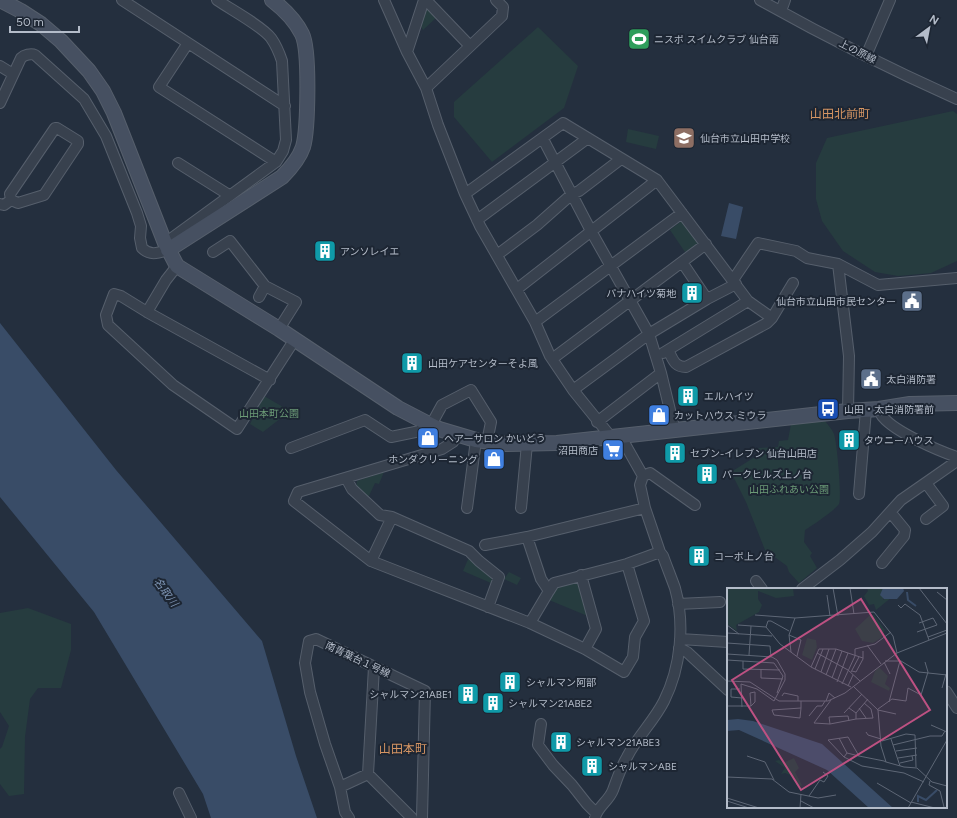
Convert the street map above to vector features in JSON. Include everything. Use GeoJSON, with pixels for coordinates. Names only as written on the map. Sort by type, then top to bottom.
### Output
{"type":"FeatureCollection","features":[{"type":"Feature","properties":{"kind":"street"},"geometry":{"type":"LineString","coordinates":[[0,0],[41,24],[61,41],[88,71],[103,91],[127,146],[166,247],[178,266],[295,339],[398,408],[428,424],[457,435],[482,441],[506,444],[557,443],[848,411],[872,410],[910,404],[957,403]]}},
{"type":"Feature","properties":{"kind":"street"},"geometry":{"type":"LineString","coordinates":[[122,0],[285,106]]}},
{"type":"Feature","properties":{"kind":"street"},"geometry":{"type":"LineString","coordinates":[[166,247],[230,195],[276,162],[283,150],[286,140],[282,60],[278,48],[270,36],[260,28],[216,0]]}},
{"type":"Feature","properties":{"kind":"street"},"geometry":{"type":"LineString","coordinates":[[384,0],[407,52],[426,88],[438,125],[465,194],[477,220],[535,322],[552,359],[597,422],[616,437],[643,476]]}},
{"type":"Feature","properties":{"kind":"street"},"geometry":{"type":"LineString","coordinates":[[407,52],[425,0],[470,46]]}},
{"type":"Feature","properties":{"kind":"street"},"geometry":{"type":"LineString","coordinates":[[426,88],[502,16],[503,7],[496,0]]}},
{"type":"Feature","properties":{"kind":"street","name":"上の原線"},"geometry":{"type":"LineString","coordinates":[[760,0],[866,56],[957,99]]}},
{"type":"Feature","properties":{"kind":"street"},"geometry":{"type":"LineString","coordinates":[[781,11],[785,0]]}},
{"type":"Feature","properties":{"kind":"street"},"geometry":{"type":"LineString","coordinates":[[866,56],[890,0]]}},
{"type":"Feature","properties":{"kind":"street"},"geometry":{"type":"LineString","coordinates":[[0,103],[21,58],[23,56],[33,54],[84,99],[106,136],[137,213],[141,226],[142,248],[145,251],[154,254],[282,177],[298,158],[303,146],[306,123],[307,98],[305,46],[303,36],[296,22],[281,3]]}},
{"type":"Feature","properties":{"kind":"street"},"geometry":{"type":"LineString","coordinates":[[188,43],[159,88],[276,162]]}},
{"type":"Feature","properties":{"kind":"street"},"geometry":{"type":"LineString","coordinates":[[0,66],[13,74]]}},
{"type":"Feature","properties":{"kind":"street"},"geometry":{"type":"LineString","coordinates":[[465,194],[543,139],[563,123],[657,180],[748,301],[772,318]]}},
{"type":"Feature","properties":{"kind":"street"},"geometry":{"type":"LineString","coordinates":[[55,128],[78,141],[78,144],[44,195],[18,202],[12,200],[10,194],[55,128]]}},
{"type":"Feature","properties":{"kind":"street"},"geometry":{"type":"LineString","coordinates":[[477,220],[588,138]]}},
{"type":"Feature","properties":{"kind":"street"},"geometry":{"type":"LineString","coordinates":[[543,139],[591,231],[649,334],[662,373],[675,431]]}},
{"type":"Feature","properties":{"kind":"street"},"geometry":{"type":"LineString","coordinates":[[497,255],[537,225],[572,194],[579,191],[621,159]]}},
{"type":"Feature","properties":{"kind":"street"},"geometry":{"type":"LineString","coordinates":[[178,163],[230,195]]}},
{"type":"Feature","properties":{"kind":"street"},"geometry":{"type":"LineString","coordinates":[[517,289],[657,180]]}},
{"type":"Feature","properties":{"kind":"street"},"geometry":{"type":"LineString","coordinates":[[0,204],[4,205],[12,200]]}},
{"type":"Feature","properties":{"kind":"street"},"geometry":{"type":"LineString","coordinates":[[535,322],[682,213]]}},
{"type":"Feature","properties":{"kind":"street"},"geometry":{"type":"LineString","coordinates":[[213,252],[230,241],[265,286],[296,302],[279,329]]}},
{"type":"Feature","properties":{"kind":"street"},"geometry":{"type":"LineString","coordinates":[[573,390],[649,334],[735,282],[758,243],[796,250],[807,258],[838,264],[878,285],[957,278]]}},
{"type":"Feature","properties":{"kind":"street"},"geometry":{"type":"LineString","coordinates":[[552,359],[706,244]]}},
{"type":"Feature","properties":{"kind":"street"},"geometry":{"type":"LineString","coordinates":[[682,262],[707,299]]}},
{"type":"Feature","properties":{"kind":"street"},"geometry":{"type":"LineString","coordinates":[[838,264],[849,356],[848,411]]}},
{"type":"Feature","properties":{"kind":"street"},"geometry":{"type":"LineString","coordinates":[[148,312],[166,280],[178,266]]}},
{"type":"Feature","properties":{"kind":"street"},"geometry":{"type":"LineString","coordinates":[[668,350],[676,364],[680,367],[686,367],[766,323],[772,318],[793,283]]}},
{"type":"Feature","properties":{"kind":"street"},"geometry":{"type":"LineString","coordinates":[[259,297],[265,286]]}},
{"type":"Feature","properties":{"kind":"street"},"geometry":{"type":"LineString","coordinates":[[270,380],[121,296],[114,294],[106,315],[108,324],[172,385],[192,400],[237,429],[270,380],[295,339]]}},
{"type":"Feature","properties":{"kind":"street"},"geometry":{"type":"LineString","coordinates":[[656,357],[748,301]]}},
{"type":"Feature","properties":{"kind":"street"},"geometry":{"type":"LineString","coordinates":[[597,422],[662,373]]}},
{"type":"Feature","properties":{"kind":"street"},"geometry":{"type":"LineString","coordinates":[[292,448],[365,420],[390,437],[420,431],[428,424],[442,405],[471,390],[491,422],[482,441],[467,508]]}},
{"type":"Feature","properties":{"kind":"street"},"geometry":{"type":"LineString","coordinates":[[872,410],[898,429],[940,452],[957,457]]}},
{"type":"Feature","properties":{"kind":"street"},"geometry":{"type":"LineString","coordinates":[[859,494],[872,410]]}},
{"type":"Feature","properties":{"kind":"street"},"geometry":{"type":"LineString","coordinates":[[457,435],[453,442],[442,449],[298,492],[294,500],[371,560],[530,623],[584,649],[624,672],[633,656],[635,637],[644,621],[627,564]]}},
{"type":"Feature","properties":{"kind":"street"},"geometry":{"type":"LineString","coordinates":[[521,508],[527,444]]}},
{"type":"Feature","properties":{"kind":"street"},"geometry":{"type":"LineString","coordinates":[[803,588],[867,537],[891,513],[901,500],[957,461]]}},
{"type":"Feature","properties":{"kind":"street"},"geometry":{"type":"LineString","coordinates":[[541,724],[538,745],[553,765],[587,804],[595,816],[611,794],[627,757],[664,701],[671,685],[677,664],[680,643],[678,604],[675,589],[663,556],[660,552],[645,508],[640,485],[643,476],[650,473],[696,505]]}},
{"type":"Feature","properties":{"kind":"street"},"geometry":{"type":"LineString","coordinates":[[346,478],[352,489],[380,515],[392,517],[469,551],[478,561],[499,577],[488,607]]}},
{"type":"Feature","properties":{"kind":"street"},"geometry":{"type":"LineString","coordinates":[[926,483],[943,506],[926,519]]}},
{"type":"Feature","properties":{"kind":"street"},"geometry":{"type":"LineString","coordinates":[[485,545],[527,537],[645,508]]}},
{"type":"Feature","properties":{"kind":"street"},"geometry":{"type":"LineString","coordinates":[[882,563],[904,536],[905,530],[891,513]]}},
{"type":"Feature","properties":{"kind":"street"},"geometry":{"type":"LineString","coordinates":[[371,560],[392,517]]}},
{"type":"Feature","properties":{"kind":"street"},"geometry":{"type":"LineString","coordinates":[[527,537],[541,579],[549,591]]}},
{"type":"Feature","properties":{"kind":"street"},"geometry":{"type":"LineString","coordinates":[[530,623],[554,583],[627,564],[660,552]]}},
{"type":"Feature","properties":{"kind":"street"},"geometry":{"type":"LineString","coordinates":[[582,575],[596,629],[584,649]]}},
{"type":"Feature","properties":{"kind":"street"},"geometry":{"type":"LineString","coordinates":[[756,581],[761,588]]}},
{"type":"Feature","properties":{"kind":"street"},"geometry":{"type":"LineString","coordinates":[[678,604],[720,602]]}},
{"type":"Feature","properties":{"kind":"street","name":"南青葉台１号線"},"geometry":{"type":"LineString","coordinates":[[340,787],[325,744],[310,692],[305,663],[309,641],[316,639],[425,691],[422,818]]}},
{"type":"Feature","properties":{"kind":"street"},"geometry":{"type":"LineString","coordinates":[[680,643],[727,642]]}},
{"type":"Feature","properties":{"kind":"street"},"geometry":{"type":"LineString","coordinates":[[680,643],[687,652],[727,689]]}},
{"type":"Feature","properties":{"kind":"street"},"geometry":{"type":"LineString","coordinates":[[374,667],[368,774],[412,818]]}},
{"type":"Feature","properties":{"kind":"street"},"geometry":{"type":"LineString","coordinates":[[947,693],[957,708]]}},
{"type":"Feature","properties":{"kind":"street"},"geometry":{"type":"LineString","coordinates":[[349,818],[345,812],[340,787],[368,774]]}},
{"type":"Feature","properties":{"kind":"street"},"geometry":{"type":"LineString","coordinates":[[179,793],[191,818]]}},
{"type":"Feature","properties":{"kind":"green space"},"geometry":{"type":"Polygon","coordinates":[[[427,7],[437,17],[423,30],[420,24],[424,10],[427,7]]]}},
{"type":"Feature","properties":{"kind":"green space"},"geometry":{"type":"Polygon","coordinates":[[[538,27],[578,66],[564,108],[492,162],[454,117],[454,102],[538,27]]]}},
{"type":"Feature","properties":{"kind":"green space"},"geometry":{"type":"Polygon","coordinates":[[[953,111],[957,114],[957,261],[931,273],[898,276],[875,272],[843,251],[822,221],[816,199],[816,163],[827,138],[953,111]]]}},
{"type":"Feature","properties":{"kind":"green space"},"geometry":{"type":"Polygon","coordinates":[[[628,129],[659,136],[656,149],[626,142],[628,129]]]}},
{"type":"Feature","properties":{"kind":"green space"},"geometry":{"type":"Polygon","coordinates":[[[684,219],[702,244],[687,255],[670,230],[684,219]]]}},
{"type":"Feature","properties":{"kind":"green space","name":"山田本町公園"},"geometry":{"type":"Polygon","coordinates":[[[264,396],[290,411],[263,432],[250,424],[264,396]]]}},
{"type":"Feature","properties":{"kind":"green space","name":"山田ふれあい公園"},"geometry":{"type":"Polygon","coordinates":[[[825,421],[833,432],[835,439],[839,470],[840,500],[839,504],[833,510],[805,530],[804,542],[812,553],[810,556],[817,568],[799,583],[789,572],[787,566],[765,550],[746,502],[731,472],[758,455],[758,448],[778,447],[779,441],[788,440],[791,424],[825,421]]]}},
{"type":"Feature","properties":{"kind":"green space"},"geometry":{"type":"Polygon","coordinates":[[[384,472],[379,484],[375,483],[368,498],[356,490],[357,481],[384,472]]]}},
{"type":"Feature","properties":{"kind":"green space"},"geometry":{"type":"Polygon","coordinates":[[[469,557],[489,571],[492,579],[491,583],[463,571],[469,557]]]}},
{"type":"Feature","properties":{"kind":"green space"},"geometry":{"type":"Polygon","coordinates":[[[509,572],[521,578],[517,585],[504,579],[509,572]]]}},
{"type":"Feature","properties":{"kind":"green space"},"geometry":{"type":"Polygon","coordinates":[[[580,578],[590,617],[549,600],[557,584],[580,578]]]}},
{"type":"Feature","properties":{"kind":"green space"},"geometry":{"type":"Polygon","coordinates":[[[28,608],[71,624],[71,650],[61,688],[38,688],[30,699],[25,737],[24,794],[9,796],[0,784],[0,749],[9,726],[0,712],[0,613],[28,608]]]}},
{"type":"Feature","properties":{"kind":"water"},"geometry":{"type":"Polygon","coordinates":[[[729,203],[743,207],[736,239],[721,236],[729,203]]]}},
{"type":"Feature","properties":{"kind":"water","name":"名取川"},"geometry":{"type":"Polygon","coordinates":[[[0,323],[116,470],[262,641],[296,756],[317,818],[211,818],[203,794],[94,612],[0,497],[0,323]]]}},
{"type":"Feature","properties":{"kind":"place","name":"ニスポ スイムクラブ 仙台南"},"geometry":{"type":"Point","coordinates":[639,39]}},
{"type":"Feature","properties":{"kind":"place","name":"仙台市立山田中学校"},"geometry":{"type":"Point","coordinates":[684,138]}},
{"type":"Feature","properties":{"kind":"place","name":"アンソレイエ"},"geometry":{"type":"Point","coordinates":[325,251]}},
{"type":"Feature","properties":{"kind":"place","name":"パナハイツ菊地"},"geometry":{"type":"Point","coordinates":[692,293]}},
{"type":"Feature","properties":{"kind":"place","name":"仙台市立山田市民センター"},"geometry":{"type":"Point","coordinates":[912,301]}},
{"type":"Feature","properties":{"kind":"place","name":"山田ケアセンターそよ風"},"geometry":{"type":"Point","coordinates":[412,363]}},
{"type":"Feature","properties":{"kind":"place","name":"太白消防署"},"geometry":{"type":"Point","coordinates":[871,379]}},
{"type":"Feature","properties":{"kind":"place","name":"エルハイツ"},"geometry":{"type":"Point","coordinates":[688,396]}},
{"type":"Feature","properties":{"kind":"place","name":"山田・太白消防署前"},"geometry":{"type":"Point","coordinates":[828,409]}},
{"type":"Feature","properties":{"kind":"place","name":"カットハウス ミウラ"},"geometry":{"type":"Point","coordinates":[659,415]}},
{"type":"Feature","properties":{"kind":"place","name":"ヘアーサロン かいどう"},"geometry":{"type":"Point","coordinates":[428,438]}},
{"type":"Feature","properties":{"kind":"place","name":"タウニーハウス"},"geometry":{"type":"Point","coordinates":[849,440]}},
{"type":"Feature","properties":{"kind":"place","name":"沼田商店"},"geometry":{"type":"Point","coordinates":[613,450]}},
{"type":"Feature","properties":{"kind":"place","name":"セブン-イレブン 仙台山田店"},"geometry":{"type":"Point","coordinates":[675,453]}},
{"type":"Feature","properties":{"kind":"place","name":"ホンダクリーニング"},"geometry":{"type":"Point","coordinates":[494,459]}},
{"type":"Feature","properties":{"kind":"place","name":"パークヒルズ上ノ台"},"geometry":{"type":"Point","coordinates":[707,474]}},
{"type":"Feature","properties":{"kind":"place","name":"コーポ上ノ台"},"geometry":{"type":"Point","coordinates":[699,556]}},
{"type":"Feature","properties":{"kind":"place","name":"シャルマン阿部"},"geometry":{"type":"Point","coordinates":[510,682]}},
{"type":"Feature","properties":{"kind":"place","name":"シャルマン21ABE1"},"geometry":{"type":"Point","coordinates":[468,694]}},
{"type":"Feature","properties":{"kind":"place","name":"シャルマン21ABE2"},"geometry":{"type":"Point","coordinates":[493,703]}},
{"type":"Feature","properties":{"kind":"place","name":"シャルマン21ABE3"},"geometry":{"type":"Point","coordinates":[561,742]}},
{"type":"Feature","properties":{"kind":"place","name":"シャルマンABE"},"geometry":{"type":"Point","coordinates":[592,766]}},
{"type":"Feature","properties":{"kind":"district","name":"山田北前町"},"geometry":{"type":"Point","coordinates":[840,114]}},
{"type":"Feature","properties":{"kind":"district","name":"山田本町"},"geometry":{"type":"Point","coordinates":[403,749]}}]}
